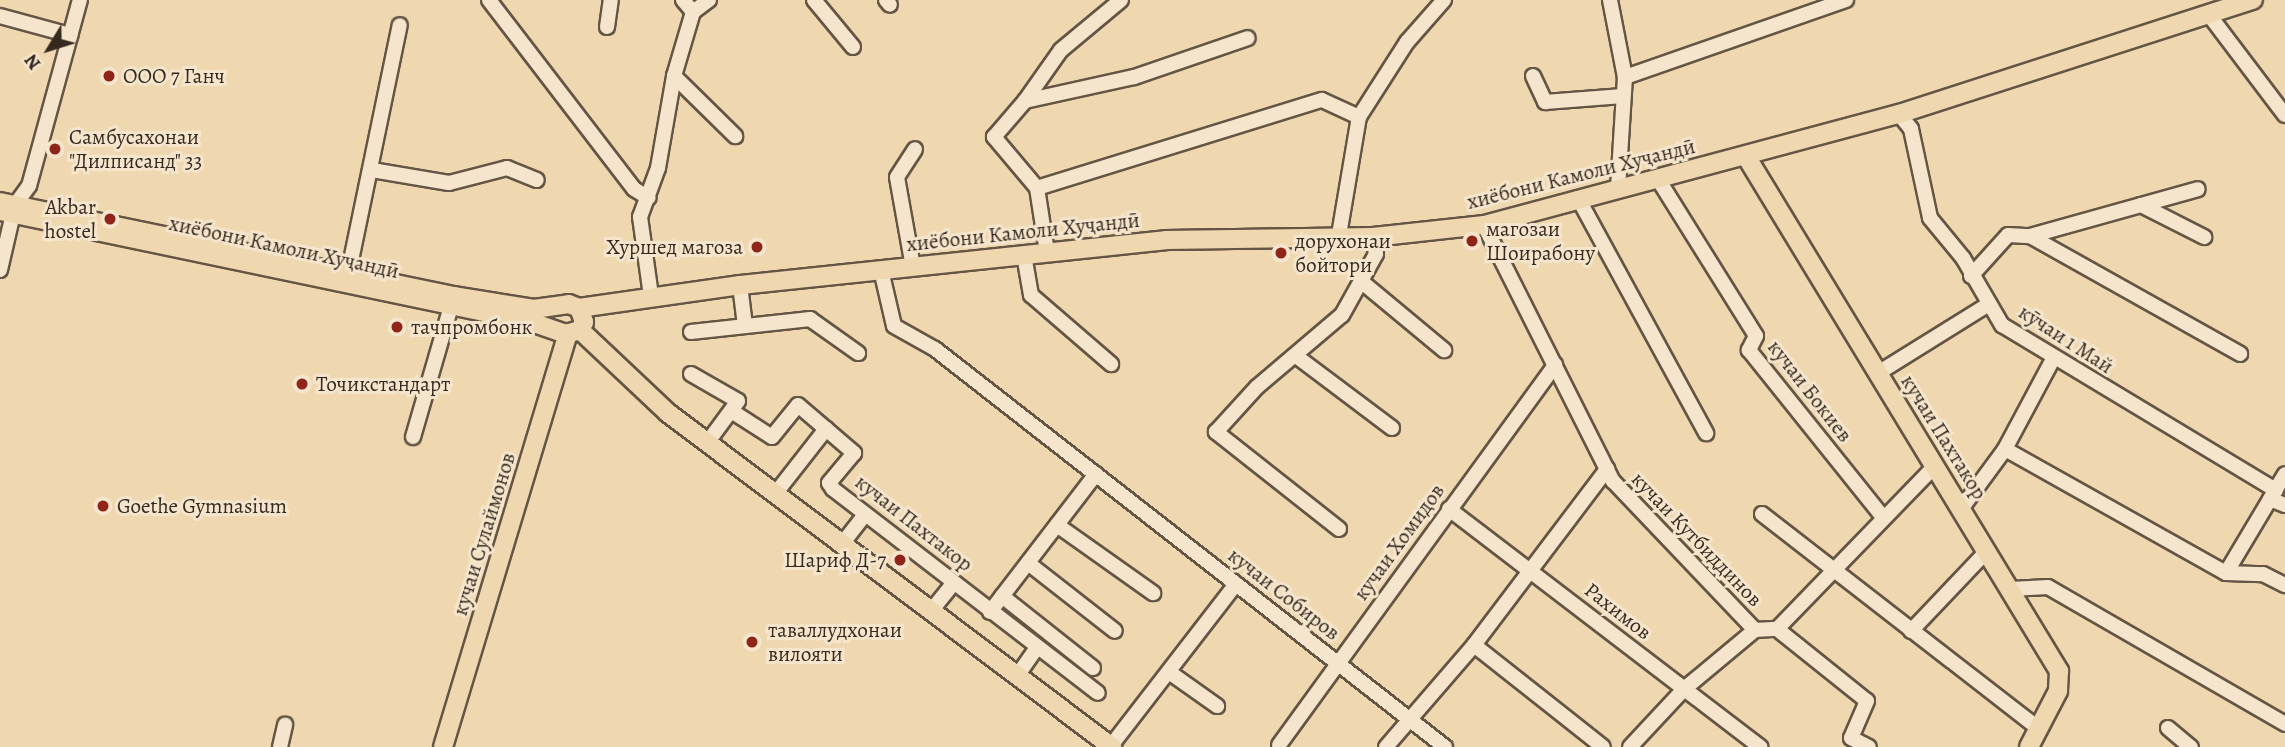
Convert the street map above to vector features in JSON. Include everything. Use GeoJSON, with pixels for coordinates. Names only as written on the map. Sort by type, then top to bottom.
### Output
{"type":"FeatureCollection","features":[{"type":"Feature","properties":{"kind":"main road","name":"хиёбони Камоли Хуҷандӣ"},"geometry":{"type":"LineString","coordinates":[[452,301],[534,309],[1167,240],[1339,235],[1373,237],[1484,225],[1899,114],[2210,16],[2233,3],[2253,0]]}},
{"type":"Feature","properties":{"kind":"main road","name":"кучаи Пахтакор"},"geometry":{"type":"LineString","coordinates":[[1746,156],[2059,671],[2058,691],[2029,747]]}},
{"type":"Feature","properties":{"kind":"main road","name":"хиёбони Камоли Хуҷандӣ"},"geometry":{"type":"LineString","coordinates":[[7,208],[452,301],[572,330]]}},
{"type":"Feature","properties":{"kind":"main road"},"geometry":{"type":"LineString","coordinates":[[7,208],[348,275],[452,301]]}},
{"type":"Feature","properties":{"kind":"main road"},"geometry":{"type":"LineString","coordinates":[[572,330],[607,303]]}},
{"type":"Feature","properties":{"kind":"main road"},"geometry":{"type":"LineString","coordinates":[[572,306],[572,330],[668,413],[1111,747]]}},
{"type":"Feature","properties":{"kind":"main road","name":"кучаи Сулаймонов"},"geometry":{"type":"LineString","coordinates":[[443,747],[572,330],[554,316],[572,306]]}},
{"type":"Feature","properties":{"kind":"street"},"geometry":{"type":"LineString","coordinates":[[0,270],[7,208],[29,186],[80,0]]}},
{"type":"Feature","properties":{"kind":"street"},"geometry":{"type":"LineString","coordinates":[[489,0],[634,190],[649,198]]}},
{"type":"Feature","properties":{"kind":"street"},"geometry":{"type":"LineString","coordinates":[[607,27],[611,0]]}},
{"type":"Feature","properties":{"kind":"street"},"geometry":{"type":"LineString","coordinates":[[683,0],[693,12]]}},
{"type":"Feature","properties":{"kind":"street"},"geometry":{"type":"LineString","coordinates":[[651,296],[649,259],[638,230],[649,198],[674,76],[693,12],[709,0]]}},
{"type":"Feature","properties":{"kind":"street"},"geometry":{"type":"LineString","coordinates":[[814,0],[853,47]]}},
{"type":"Feature","properties":{"kind":"street"},"geometry":{"type":"LineString","coordinates":[[1047,252],[1037,188],[994,137],[1025,101],[1061,50],[1121,0]]}},
{"type":"Feature","properties":{"kind":"street"},"geometry":{"type":"LineString","coordinates":[[1339,235],[1359,117],[1407,42],[1444,0]]}},
{"type":"Feature","properties":{"kind":"street"},"geometry":{"type":"LineString","coordinates":[[1610,0],[1625,77],[1618,188]]}},
{"type":"Feature","properties":{"kind":"street"},"geometry":{"type":"LineString","coordinates":[[1625,77],[1846,0]]}},
{"type":"Feature","properties":{"kind":"street"},"geometry":{"type":"LineString","coordinates":[[0,16],[70,35]]}},
{"type":"Feature","properties":{"kind":"street"},"geometry":{"type":"LineString","coordinates":[[2210,16],[2285,115]]}},
{"type":"Feature","properties":{"kind":"street"},"geometry":{"type":"LineString","coordinates":[[348,275],[400,26]]}},
{"type":"Feature","properties":{"kind":"street"},"geometry":{"type":"LineString","coordinates":[[1025,101],[1134,77],[1248,38]]}},
{"type":"Feature","properties":{"kind":"street"},"geometry":{"type":"LineString","coordinates":[[674,76],[735,136]]}},
{"type":"Feature","properties":{"kind":"street"},"geometry":{"type":"LineString","coordinates":[[1533,76],[1545,102],[1623,96]]}},
{"type":"Feature","properties":{"kind":"street"},"geometry":{"type":"LineString","coordinates":[[1037,188],[1322,100],[1359,117]]}},
{"type":"Feature","properties":{"kind":"street","name":"кӯчаи 1 Май"},"geometry":{"type":"LineString","coordinates":[[1899,114],[1910,129],[1930,218],[1963,258],[1971,276],[2002,325],[2273,494],[2285,505]]}},
{"type":"Feature","properties":{"kind":"street"},"geometry":{"type":"LineString","coordinates":[[913,267],[897,177],[915,149]]}},
{"type":"Feature","properties":{"kind":"street"},"geometry":{"type":"LineString","coordinates":[[372,170],[449,183],[507,168],[537,180]]}},
{"type":"Feature","properties":{"kind":"street","name":"кучаи Бокиев"},"geometry":{"type":"LineString","coordinates":[[1658,179],[1756,336],[1749,350],[1883,517]]}},
{"type":"Feature","properties":{"kind":"street"},"geometry":{"type":"LineString","coordinates":[[1971,276],[2008,235],[2030,236],[2198,188]]}},
{"type":"Feature","properties":{"kind":"street"},"geometry":{"type":"LineString","coordinates":[[1578,198],[1706,433]]}},
{"type":"Feature","properties":{"kind":"street"},"geometry":{"type":"LineString","coordinates":[[2141,205],[2204,237]]}},
{"type":"Feature","properties":{"kind":"street","name":"кучаи Кутбиддинов"},"geometry":{"type":"LineString","coordinates":[[1484,225],[1613,481],[1755,630],[1777,629]]}},
{"type":"Feature","properties":{"kind":"street"},"geometry":{"type":"LineString","coordinates":[[2030,236],[2240,354]]}},
{"type":"Feature","properties":{"kind":"street"},"geometry":{"type":"LineString","coordinates":[[1339,529],[1216,432],[1257,387],[1342,315],[1376,254],[1373,237]]}},
{"type":"Feature","properties":{"kind":"street"},"geometry":{"type":"LineString","coordinates":[[1024,255],[1031,295],[1111,364]]}},
{"type":"Feature","properties":{"kind":"street","name":"кучаи Собиров"},"geometry":{"type":"LineString","coordinates":[[881,270],[894,326],[935,349],[1445,747]]}},
{"type":"Feature","properties":{"kind":"street"},"geometry":{"type":"LineString","coordinates":[[1362,282],[1444,350]]}},
{"type":"Feature","properties":{"kind":"street"},"geometry":{"type":"LineString","coordinates":[[740,285],[745,326]]}},
{"type":"Feature","properties":{"kind":"street"},"geometry":{"type":"LineString","coordinates":[[413,438],[452,301]]}},
{"type":"Feature","properties":{"kind":"street"},"geometry":{"type":"LineString","coordinates":[[1878,373],[1989,304]]}},
{"type":"Feature","properties":{"kind":"street"},"geometry":{"type":"LineString","coordinates":[[691,332],[810,318],[858,353]]}},
{"type":"Feature","properties":{"kind":"street"},"geometry":{"type":"LineString","coordinates":[[1296,356],[1392,428]]}},
{"type":"Feature","properties":{"kind":"street"},"geometry":{"type":"LineString","coordinates":[[1961,509],[2005,449],[2053,359]]}},
{"type":"Feature","properties":{"kind":"street","name":"кучаи Хомидов"},"geometry":{"type":"LineString","coordinates":[[1279,744],[1555,365]]}},
{"type":"Feature","properties":{"kind":"street"},"geometry":{"type":"LineString","coordinates":[[691,374],[735,395],[738,401],[733,412],[707,443]]}},
{"type":"Feature","properties":{"kind":"street","name":"кучаи Пахтакор"},"geometry":{"type":"LineString","coordinates":[[733,412],[772,436],[798,405],[854,453],[830,483],[865,515],[1036,649],[1098,693]]}},
{"type":"Feature","properties":{"kind":"street"},"geometry":{"type":"LineString","coordinates":[[775,494],[826,429]]}},
{"type":"Feature","properties":{"kind":"street"},"geometry":{"type":"LineString","coordinates":[[2005,449],[2226,573],[2263,574],[2285,585]]}},
{"type":"Feature","properties":{"kind":"street"},"geometry":{"type":"LineString","coordinates":[[1869,747],[1851,738],[1867,701],[1777,629],[1935,466]]}},
{"type":"Feature","properties":{"kind":"street"},"geometry":{"type":"LineString","coordinates":[[1386,747],[1474,645],[1607,469]]}},
{"type":"Feature","properties":{"kind":"street"},"geometry":{"type":"LineString","coordinates":[[990,612],[1096,474]]}},
{"type":"Feature","properties":{"kind":"street"},"geometry":{"type":"LineString","coordinates":[[2226,573],[2285,474]]}},
{"type":"Feature","properties":{"kind":"street","name":"Рахимов"},"geometry":{"type":"LineString","coordinates":[[1449,509],[1760,747]]}},
{"type":"Feature","properties":{"kind":"street"},"geometry":{"type":"LineString","coordinates":[[1762,514],[1835,568],[1911,631],[2039,729]]}},
{"type":"Feature","properties":{"kind":"street"},"geometry":{"type":"LineString","coordinates":[[842,544],[865,515]]}},
{"type":"Feature","properties":{"kind":"street"},"geometry":{"type":"LineString","coordinates":[[1057,525],[1153,593]]}},
{"type":"Feature","properties":{"kind":"street"},"geometry":{"type":"LineString","coordinates":[[1911,631],[1987,551]]}},
{"type":"Feature","properties":{"kind":"street"},"geometry":{"type":"LineString","coordinates":[[1028,563],[1115,631]]}},
{"type":"Feature","properties":{"kind":"street"},"geometry":{"type":"LineString","coordinates":[[931,611],[954,583]]}},
{"type":"Feature","properties":{"kind":"street"},"geometry":{"type":"LineString","coordinates":[[1111,747],[1237,584]]}},
{"type":"Feature","properties":{"kind":"street"},"geometry":{"type":"LineString","coordinates":[[2011,589],[2048,587],[2285,724]]}},
{"type":"Feature","properties":{"kind":"street"},"geometry":{"type":"LineString","coordinates":[[1002,596],[1093,668]]}},
{"type":"Feature","properties":{"kind":"street"},"geometry":{"type":"LineString","coordinates":[[1630,747],[1684,689],[1755,630]]}},
{"type":"Feature","properties":{"kind":"street"},"geometry":{"type":"LineString","coordinates":[[1474,645],[1603,747]]}},
{"type":"Feature","properties":{"kind":"street"},"geometry":{"type":"LineString","coordinates":[[1017,676],[1036,649]]}},
{"type":"Feature","properties":{"kind":"street"},"geometry":{"type":"LineString","coordinates":[[1169,672],[1217,706]]}},
{"type":"Feature","properties":{"kind":"street"},"geometry":{"type":"LineString","coordinates":[[279,747],[285,725]]}},
{"type":"Feature","properties":{"kind":"street"},"geometry":{"type":"LineString","coordinates":[[2168,728],[2191,747]]}},
{"type":"Feature","properties":{"kind":"place","name":"ООО 7 Ганч"},"geometry":{"type":"Point","coordinates":[109,76]}},
{"type":"Feature","properties":{"kind":"place","name":"Самбусахонаи \"Дилписанд\" 33"},"geometry":{"type":"Point","coordinates":[55,149]}},
{"type":"Feature","properties":{"kind":"place","name":"Akbar hostel"},"geometry":{"type":"Point","coordinates":[110,219]}},
{"type":"Feature","properties":{"kind":"place","name":"магозаи Шоирабону"},"geometry":{"type":"Point","coordinates":[1472,241]}},
{"type":"Feature","properties":{"kind":"place","name":"Хуршед магоза"},"geometry":{"type":"Point","coordinates":[757,247]}},
{"type":"Feature","properties":{"kind":"place","name":"дорухонаи бойтори"},"geometry":{"type":"Point","coordinates":[1281,253]}},
{"type":"Feature","properties":{"kind":"place","name":"тачпромбонк"},"geometry":{"type":"Point","coordinates":[397,327]}},
{"type":"Feature","properties":{"kind":"place","name":"Точикстандарт"},"geometry":{"type":"Point","coordinates":[302,384]}},
{"type":"Feature","properties":{"kind":"place","name":"Goethe Gymnasium"},"geometry":{"type":"Point","coordinates":[103,506]}},
{"type":"Feature","properties":{"kind":"place","name":"Шариф Д-7"},"geometry":{"type":"Point","coordinates":[900,560]}},
{"type":"Feature","properties":{"kind":"place","name":"таваллудхонаи вилояти"},"geometry":{"type":"Point","coordinates":[752,642]}}]}
